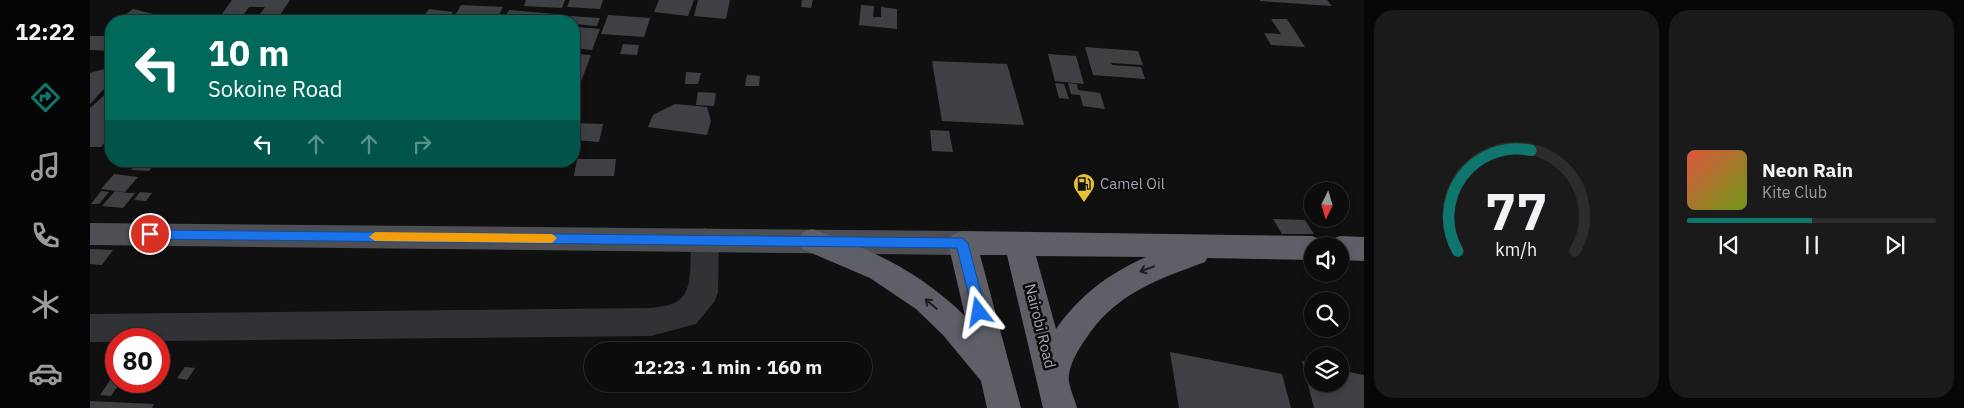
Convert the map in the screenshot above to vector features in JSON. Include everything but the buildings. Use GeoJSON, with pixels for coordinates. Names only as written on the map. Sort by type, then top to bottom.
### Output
{"type":"FeatureCollection","features":[{"type":"Feature","properties":{"kind":"highway"},"geometry":{"type":"LineString","coordinates":[[812,241],[882,270],[914,291],[945,316],[973,346],[1000,394]]}},
{"type":"Feature","properties":{"kind":"highway"},"geometry":{"type":"LineString","coordinates":[[1000,394],[962,243],[1304,248]]}},
{"type":"Feature","properties":{"kind":"highway","name":"Nairobi Road"},"geometry":{"type":"LineString","coordinates":[[1019,244],[1060,408]]}},
{"type":"Feature","properties":{"kind":"highway"},"geometry":{"type":"LineString","coordinates":[[1052,376],[1066,341],[1086,312],[1110,289],[1140,271],[1174,259],[1228,246]]}},
{"type":"Feature","properties":{"kind":"highway"},"geometry":{"type":"LineString","coordinates":[[1349,248],[1364,249]]}},
{"type":"Feature","properties":{"kind":"main road"},"geometry":{"type":"LineString","coordinates":[[90,234],[962,243]]}},
{"type":"Feature","properties":{"kind":"lane"},"geometry":{"type":"LineString","coordinates":[[90,328],[651,322],[685,314],[704,293],[705,240]]}},
{"type":"Feature","properties":{"kind":"slow traffic"},"geometry":{"type":"LineString","coordinates":[[375,237],[552,238]]}},
{"type":"Feature","properties":{"kind":"place","name":"Camel Oil"},"geometry":{"type":"Point","coordinates":[1084,203]}},
{"type":"Feature","properties":{"kind":"route"},"geometry":{"type":"LineString","coordinates":[[150,234],[962,243],[979,312]]}}]}
